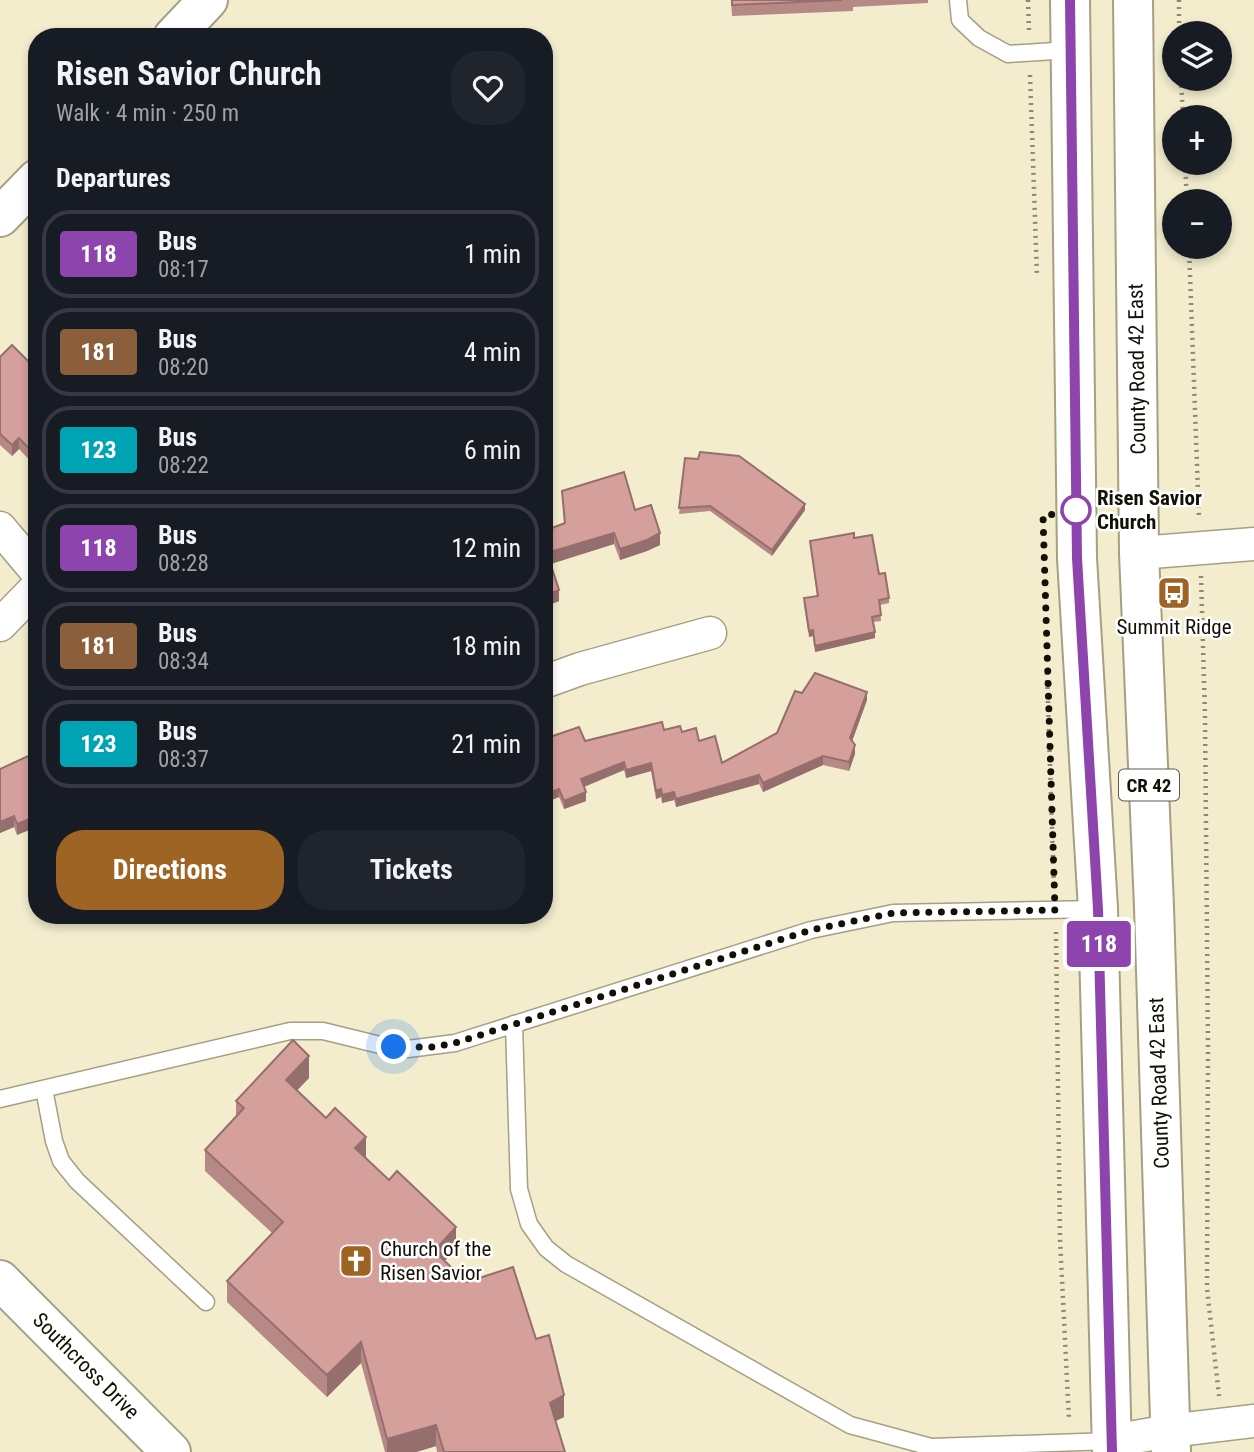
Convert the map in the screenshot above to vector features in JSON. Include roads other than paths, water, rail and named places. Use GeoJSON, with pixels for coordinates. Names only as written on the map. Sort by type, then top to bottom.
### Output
{"type":"FeatureCollection","features":[{"type":"Feature","properties":{"kind":"main road"},"geometry":{"type":"LineString","coordinates":[[182,28],[208,0]]}},
{"type":"Feature","properties":{"kind":"main road","name":"CR 42"},"geometry":{"type":"LineString","coordinates":[[1070,0],[1077,558],[1098,909],[1112,1447]]}},
{"type":"Feature","properties":{"kind":"main road","name":"County Road 42 East"},"geometry":{"type":"LineString","coordinates":[[1133,0],[1139,553],[1154,906],[1170,1442]]}},
{"type":"Feature","properties":{"kind":"main road"},"geometry":{"type":"LineString","coordinates":[[0,217],[28,188]]}},
{"type":"Feature","properties":{"kind":"main road","name":"Southcross Drive"},"geometry":{"type":"LineString","coordinates":[[0,1280],[171,1452]]}},
{"type":"Feature","properties":{"kind":"street"},"geometry":{"type":"LineString","coordinates":[[0,528],[28,561]]}},
{"type":"Feature","properties":{"kind":"street"},"geometry":{"type":"LineString","coordinates":[[1139,553],[1254,544]]}},
{"type":"Feature","properties":{"kind":"street"},"geometry":{"type":"LineString","coordinates":[[0,625],[28,596]]}},
{"type":"Feature","properties":{"kind":"street"},"geometry":{"type":"LineString","coordinates":[[553,679],[710,633]]}},
{"type":"Feature","properties":{"kind":"street"},"geometry":{"type":"LineString","coordinates":[[1112,1447],[1170,1442],[1221,1425],[1254,1421]]}},
{"type":"Feature","properties":{"kind":"lane"},"geometry":{"type":"LineString","coordinates":[[958,0],[960,20],[979,38],[1008,54],[1070,50]]}},
{"type":"Feature","properties":{"kind":"lane"},"geometry":{"type":"LineString","coordinates":[[0,1099],[290,1031],[323,1031],[408,1049],[455,1043],[811,930],[893,913],[1098,909]]}},
{"type":"Feature","properties":{"kind":"lane"},"geometry":{"type":"LineString","coordinates":[[514,1024],[519,1189],[529,1224],[546,1248],[566,1264],[850,1425],[931,1447],[1070,1444],[1112,1447]]}},
{"type":"Feature","properties":{"kind":"lane"},"geometry":{"type":"LineString","coordinates":[[44,1088],[54,1141],[61,1161],[77,1181],[206,1302]]}},
{"type":"Feature","properties":{"kind":"place","name":"Risen Savior Church"},"geometry":{"type":"Point","coordinates":[1076,510]}},
{"type":"Feature","properties":{"kind":"place","name":"Summit Ridge"},"geometry":{"type":"Point","coordinates":[1174,593]}},
{"type":"Feature","properties":{"kind":"place","name":"Church of the Risen Savior"},"geometry":{"type":"Point","coordinates":[356,1261]}}]}
